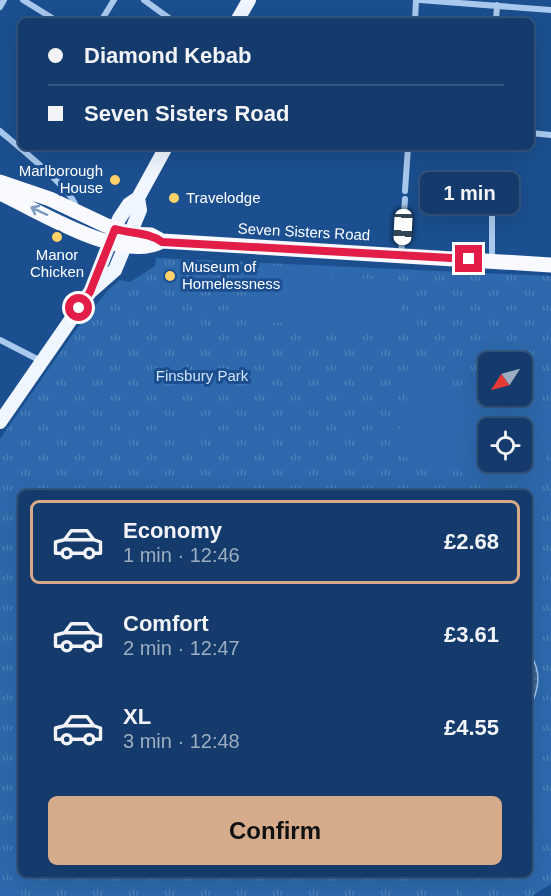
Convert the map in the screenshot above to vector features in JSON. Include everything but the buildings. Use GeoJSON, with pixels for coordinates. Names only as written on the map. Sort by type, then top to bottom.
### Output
{"type":"FeatureCollection","features":[{"type":"Feature","properties":{"kind":"highway","name":"Seven Sisters Road"},"geometry":{"type":"LineString","coordinates":[[0,182],[50,199],[115,229],[129,241],[151,248],[162,242],[551,265]]}},
{"type":"Feature","properties":{"kind":"highway","name":"Seven Sisters Road"},"geometry":{"type":"LineString","coordinates":[[0,192],[109,244],[129,241]]}},
{"type":"Feature","properties":{"kind":"main road"},"geometry":{"type":"LineString","coordinates":[[239,18],[249,0]]}},
{"type":"Feature","properties":{"kind":"main road"},"geometry":{"type":"LineString","coordinates":[[0,422],[90,292],[115,229],[129,204],[138,198],[164,150]]}},
{"type":"Feature","properties":{"kind":"main road"},"geometry":{"type":"LineString","coordinates":[[90,292],[115,270],[140,210],[138,198]]}},
{"type":"Feature","properties":{"kind":"street"},"geometry":{"type":"LineString","coordinates":[[0,7],[4,0]]}},
{"type":"Feature","properties":{"kind":"street"},"geometry":{"type":"LineString","coordinates":[[23,0],[52,18]]}},
{"type":"Feature","properties":{"kind":"street"},"geometry":{"type":"LineString","coordinates":[[103,18],[114,0]]}},
{"type":"Feature","properties":{"kind":"street"},"geometry":{"type":"LineString","coordinates":[[144,0],[169,18]]}},
{"type":"Feature","properties":{"kind":"street"},"geometry":{"type":"LineString","coordinates":[[415,18],[418,0],[551,10]]}},
{"type":"Feature","properties":{"kind":"street"},"geometry":{"type":"LineString","coordinates":[[496,18],[497,5]]}},
{"type":"Feature","properties":{"kind":"street"},"geometry":{"type":"LineString","coordinates":[[0,131],[18,145]]}},
{"type":"Feature","properties":{"kind":"street"},"geometry":{"type":"LineString","coordinates":[[534,133],[551,135]]}},
{"type":"Feature","properties":{"kind":"street"},"geometry":{"type":"LineString","coordinates":[[24,150],[75,201],[77,206],[75,211]]}},
{"type":"Feature","properties":{"kind":"street"},"geometry":{"type":"LineString","coordinates":[[405,191],[408,150]]}},
{"type":"Feature","properties":{"kind":"street"},"geometry":{"type":"LineString","coordinates":[[492,192],[492,260]]}},
{"type":"Feature","properties":{"kind":"street"},"geometry":{"type":"LineString","coordinates":[[401,256],[405,199]]}},
{"type":"Feature","properties":{"kind":"street"},"geometry":{"type":"LineString","coordinates":[[0,340],[42,361]]}},
{"type":"Feature","properties":{"kind":"green space","name":"Finsbury Park"},"geometry":{"type":"Polygon","coordinates":[[[156,258],[551,276],[551,884],[532,896],[0,896],[0,439],[75,331],[108,290],[120,280],[130,282],[155,266],[156,258]]]}},
{"type":"Feature","properties":{"kind":"green space"},"geometry":{"type":"Polygon","coordinates":[[[253,268],[403,282],[399,334],[249,320],[253,268]]]}},
{"type":"Feature","properties":{"kind":"green space"},"geometry":{"type":"Polygon","coordinates":[[[413,375],[478,392],[478,406],[532,406],[551,411],[551,437],[537,492],[393,454],[413,375]]]}},
{"type":"Feature","properties":{"kind":"green space"},"geometry":{"type":"Polygon","coordinates":[[[179,409],[195,412],[192,432],[176,430],[179,409]]]}},
{"type":"Feature","properties":{"kind":"green space"},"geometry":{"type":"Polygon","coordinates":[[[542,800],[551,814],[551,837],[546,841],[532,817],[532,806],[542,800]]]}},
{"type":"Feature","properties":{"kind":"green space"},"geometry":{"type":"Polygon","coordinates":[[[446,877],[458,896],[437,896],[426,878],[446,877]]]}},
{"type":"Feature","properties":{"kind":"green space"},"geometry":{"type":"Polygon","coordinates":[[[452,877],[473,877],[479,885],[463,895],[452,877]]]}},
{"type":"Feature","properties":{"kind":"shaded area"},"geometry":{"type":"Polygon","coordinates":[[[532,658],[538,674],[532,702],[532,658]]]}},
{"type":"Feature","properties":{"kind":"place","name":"Marlborough House"},"geometry":{"type":"Point","coordinates":[115,180]}},
{"type":"Feature","properties":{"kind":"place","name":"Travelodge"},"geometry":{"type":"Point","coordinates":[174,198]}},
{"type":"Feature","properties":{"kind":"place","name":"Manor Chicken"},"geometry":{"type":"Point","coordinates":[57,237]}},
{"type":"Feature","properties":{"kind":"place","name":"Museum of Homelessness"},"geometry":{"type":"Point","coordinates":[170,276]}},
{"type":"Feature","properties":{"kind":"route"},"geometry":{"type":"LineString","coordinates":[[79,308],[90,292],[115,229],[131,234],[151,235],[162,242],[469,259]]}}]}
